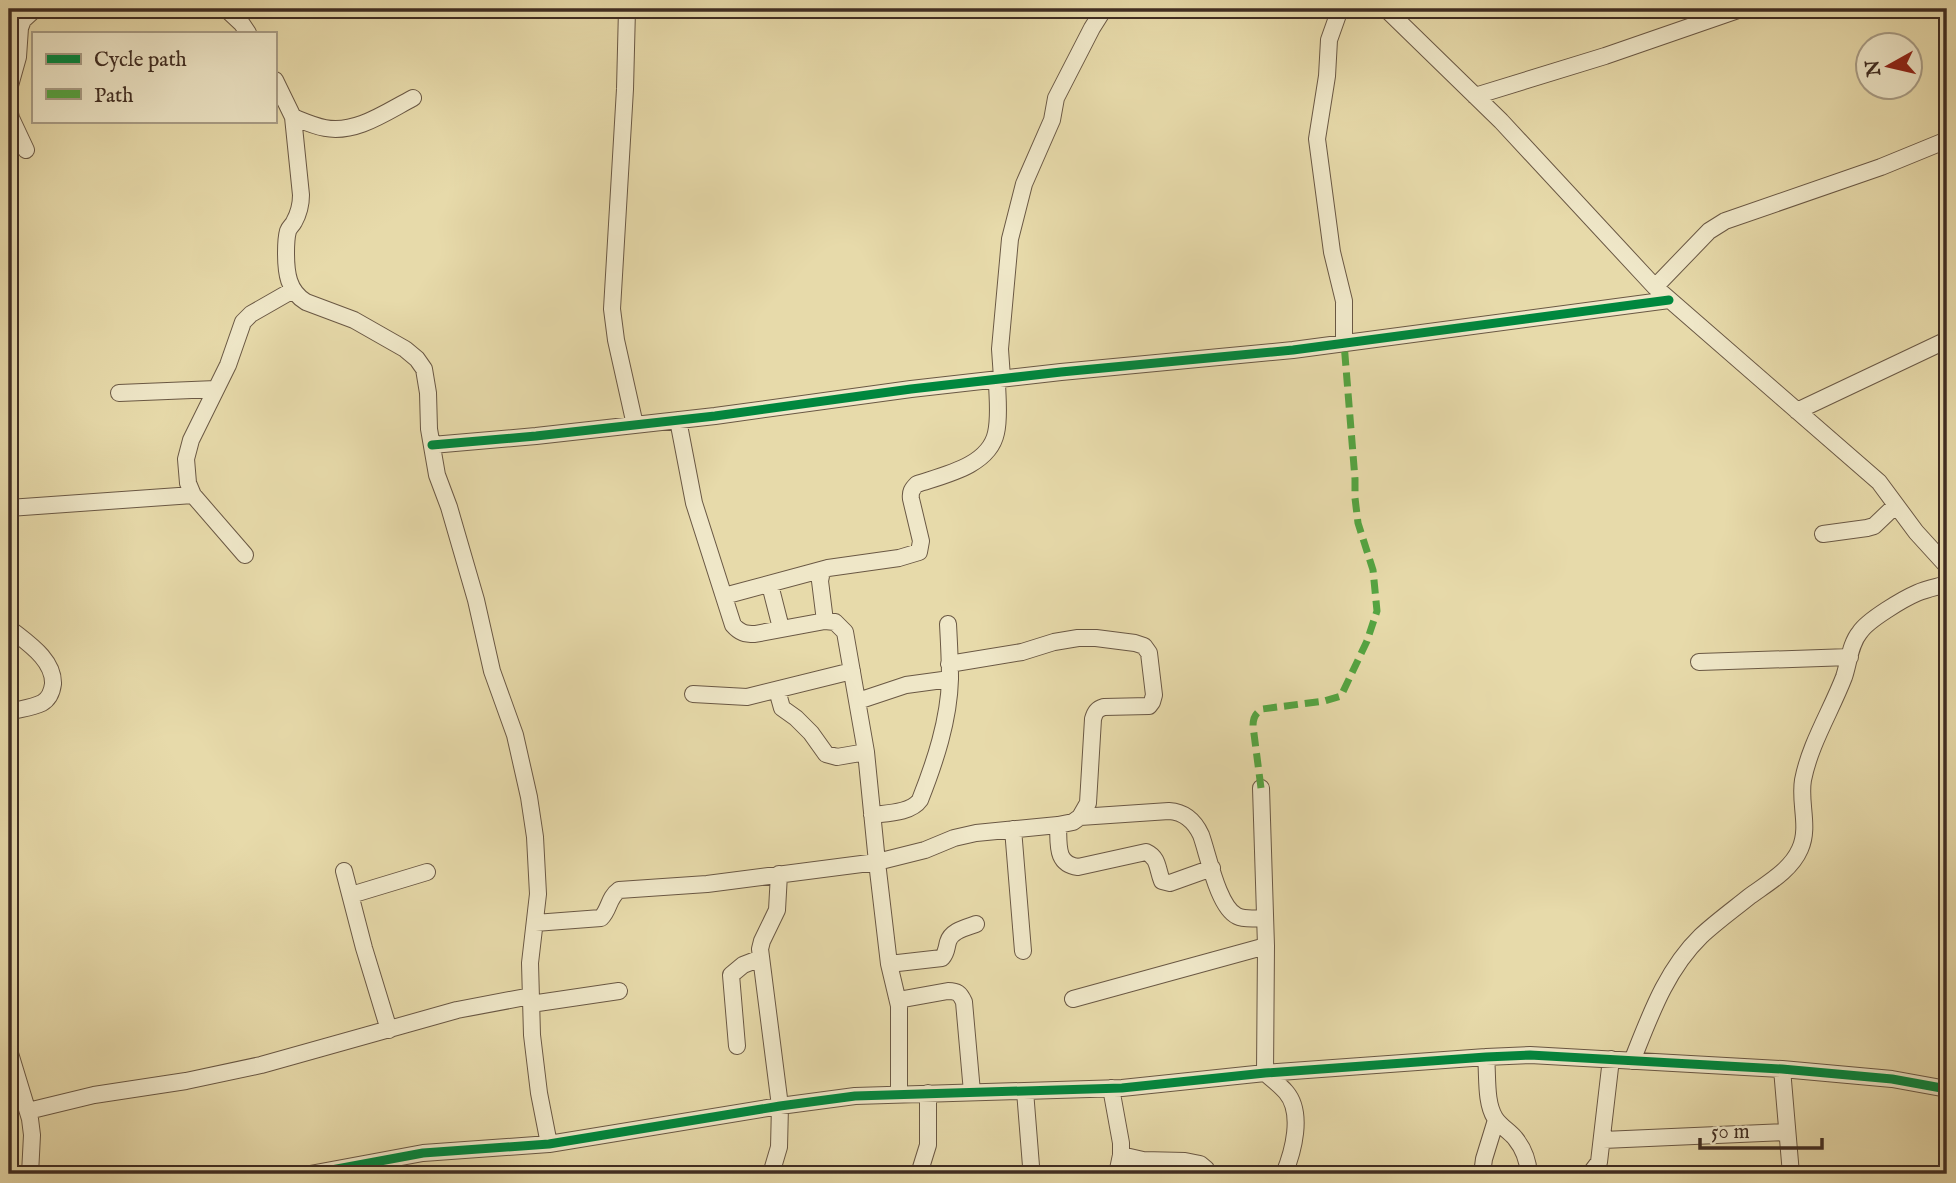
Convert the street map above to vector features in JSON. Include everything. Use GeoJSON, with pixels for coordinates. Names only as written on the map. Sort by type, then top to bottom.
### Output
{"type":"FeatureCollection","features":[{"type":"Feature","properties":{"kind":"street"},"geometry":{"type":"LineString","coordinates":[[26,150],[11,118],[9,89],[18,57],[23,20],[35,9]]}},
{"type":"Feature","properties":{"kind":"street"},"geometry":{"type":"LineString","coordinates":[[226,9],[246,32]]}},
{"type":"Feature","properties":{"kind":"street"},"geometry":{"type":"LineString","coordinates":[[627,9],[612,309],[616,340],[635,425]]}},
{"type":"Feature","properties":{"kind":"street"},"geometry":{"type":"LineString","coordinates":[[724,596],[828,568],[899,558],[919,552],[921,541],[911,499],[913,489],[917,484],[971,463],[988,451],[996,436],[1006,276],[1010,239],[1021,196],[1052,120],[1056,98],[1104,9]]}},
{"type":"Feature","properties":{"kind":"street"},"geometry":{"type":"LineString","coordinates":[[1340,9],[1329,40],[1327,76],[1317,139],[1332,252],[1344,302],[1344,343]]}},
{"type":"Feature","properties":{"kind":"street"},"geometry":{"type":"LineString","coordinates":[[1386,9],[1501,121],[1655,288],[1879,482],[1916,532],[1947,566]]}},
{"type":"Feature","properties":{"kind":"street"},"geometry":{"type":"LineString","coordinates":[[1475,96],[1605,56],[1741,9]]}},
{"type":"Feature","properties":{"kind":"street"},"geometry":{"type":"LineString","coordinates":[[276,82],[293,117],[301,195],[300,206],[287,237],[286,272],[293,290],[306,302],[354,320],[405,349],[418,359],[424,369],[437,475],[449,507],[492,671],[515,736],[525,775],[538,876],[530,963],[531,1000],[535,1058],[549,1144]]}},
{"type":"Feature","properties":{"kind":"street"},"geometry":{"type":"LineString","coordinates":[[293,117],[326,128],[348,128],[367,122],[413,98]]}},
{"type":"Feature","properties":{"kind":"street"},"geometry":{"type":"LineString","coordinates":[[1655,288],[1709,230],[1725,221],[1881,167],[1947,140]]}},
{"type":"Feature","properties":{"kind":"street"},"geometry":{"type":"LineString","coordinates":[[245,555],[193,495],[188,483],[186,459],[191,440],[228,365],[243,322],[251,314],[293,290]]}},
{"type":"Feature","properties":{"kind":"street"},"geometry":{"type":"LineString","coordinates":[[432,445],[678,420],[999,379],[1293,350],[1669,300]]}},
{"type":"Feature","properties":{"kind":"street"},"geometry":{"type":"LineString","coordinates":[[1797,411],[1947,340]]}},
{"type":"Feature","properties":{"kind":"street"},"geometry":{"type":"LineString","coordinates":[[119,393],[216,389]]}},
{"type":"Feature","properties":{"kind":"street"},"geometry":{"type":"LineString","coordinates":[[678,420],[690,487],[733,625],[738,631],[755,634],[825,621],[835,622],[845,632],[866,752],[889,964],[898,1000],[899,1094]]}},
{"type":"Feature","properties":{"kind":"street"},"geometry":{"type":"LineString","coordinates":[[9,508],[193,495]]}},
{"type":"Feature","properties":{"kind":"street"},"geometry":{"type":"LineString","coordinates":[[1823,534],[1874,526],[1896,505]]}},
{"type":"Feature","properties":{"kind":"street"},"geometry":{"type":"LineString","coordinates":[[825,621],[820,576],[822,571],[828,568]]}},
{"type":"Feature","properties":{"kind":"street"},"geometry":{"type":"LineString","coordinates":[[1632,1061],[1656,1001],[1671,973],[1699,938],[1773,880],[1800,848],[1805,824],[1801,791],[1803,780],[1810,755],[1844,677],[1859,632],[1916,593],[1947,584]]}},
{"type":"Feature","properties":{"kind":"street"},"geometry":{"type":"LineString","coordinates":[[770,585],[781,628]]}},
{"type":"Feature","properties":{"kind":"street"},"geometry":{"type":"LineString","coordinates":[[872,816],[907,809],[917,805],[920,800],[936,757],[948,696],[948,624]]}},
{"type":"Feature","properties":{"kind":"street"},"geometry":{"type":"LineString","coordinates":[[9,628],[49,665],[53,689],[42,703],[9,712]]}},
{"type":"Feature","properties":{"kind":"street"},"geometry":{"type":"LineString","coordinates":[[535,923],[601,918],[607,911],[612,895],[619,890],[686,886],[877,862],[976,833],[1073,822],[1080,817],[1088,803],[1094,713],[1098,708],[1104,707],[1149,706],[1154,695],[1149,653],[1144,646],[1096,638],[1078,638],[1054,642],[950,671],[858,701]]}},
{"type":"Feature","properties":{"kind":"street"},"geometry":{"type":"LineString","coordinates":[[1699,662],[1850,657]]}},
{"type":"Feature","properties":{"kind":"street"},"geometry":{"type":"LineString","coordinates":[[693,694],[741,698],[852,671]]}},
{"type":"Feature","properties":{"kind":"street"},"geometry":{"type":"LineString","coordinates":[[777,691],[782,708],[811,733],[826,754],[837,757],[866,752]]}},
{"type":"Feature","properties":{"kind":"street"},"geometry":{"type":"LineString","coordinates":[[1261,788],[1266,946],[1265,1073],[1287,1093],[1294,1110],[1295,1136],[1284,1174]]}},
{"type":"Feature","properties":{"kind":"street"},"geometry":{"type":"LineString","coordinates":[[1080,817],[1177,812],[1190,819],[1198,828],[1228,910],[1245,918],[1265,918]]}},
{"type":"Feature","properties":{"kind":"street"},"geometry":{"type":"LineString","coordinates":[[1058,825],[1061,858],[1071,866],[1078,867],[1146,852],[1153,855],[1157,862],[1162,881],[1170,883],[1212,868]]}},
{"type":"Feature","properties":{"kind":"street"},"geometry":{"type":"LineString","coordinates":[[1013,829],[1023,951]]}},
{"type":"Feature","properties":{"kind":"street"},"geometry":{"type":"LineString","coordinates":[[344,871],[389,1030]]}},
{"type":"Feature","properties":{"kind":"street"},"geometry":{"type":"LineString","coordinates":[[351,895],[428,872]]}},
{"type":"Feature","properties":{"kind":"street"},"geometry":{"type":"LineString","coordinates":[[771,1174],[779,1147],[780,1106],[761,958],[762,941],[777,910],[779,874]]}},
{"type":"Feature","properties":{"kind":"street"},"geometry":{"type":"LineString","coordinates":[[889,964],[942,958],[946,954],[948,939],[952,934],[976,924]]}},
{"type":"Feature","properties":{"kind":"street"},"geometry":{"type":"LineString","coordinates":[[1073,999],[1266,946]]}},
{"type":"Feature","properties":{"kind":"street"},"geometry":{"type":"LineString","coordinates":[[737,1046],[731,975],[743,965],[761,958]]}},
{"type":"Feature","properties":{"kind":"street"},"geometry":{"type":"LineString","coordinates":[[28,1111],[94,1095],[186,1081],[261,1065],[457,1010],[619,991]]}},
{"type":"Feature","properties":{"kind":"street"},"geometry":{"type":"LineString","coordinates":[[898,1000],[948,991],[956,991],[961,995],[964,1002],[972,1092]]}},
{"type":"Feature","properties":{"kind":"street"},"geometry":{"type":"LineString","coordinates":[[9,1050],[28,1111],[32,1135],[30,1174]]}},
{"type":"Feature","properties":{"kind":"street"},"geometry":{"type":"LineString","coordinates":[[310,1174],[422,1153],[549,1144],[855,1096],[1111,1088],[1265,1073],[1486,1057],[1530,1055],[1782,1069],[1892,1079],[1947,1089]]}},
{"type":"Feature","properties":{"kind":"street"},"geometry":{"type":"LineString","coordinates":[[1486,1057],[1490,1105],[1496,1120],[1517,1140],[1527,1159],[1529,1174]]}},
{"type":"Feature","properties":{"kind":"street"},"geometry":{"type":"LineString","coordinates":[[1590,1174],[1599,1162],[1611,1059]]}},
{"type":"Feature","properties":{"kind":"street"},"geometry":{"type":"LineString","coordinates":[[1782,1069],[1791,1174]]}},
{"type":"Feature","properties":{"kind":"street"},"geometry":{"type":"LineString","coordinates":[[1111,1088],[1121,1143],[1117,1174]]}},
{"type":"Feature","properties":{"kind":"street"},"geometry":{"type":"LineString","coordinates":[[1025,1091],[1031,1166]]}},
{"type":"Feature","properties":{"kind":"street"},"geometry":{"type":"LineString","coordinates":[[919,1174],[928,1145],[928,1093]]}},
{"type":"Feature","properties":{"kind":"street"},"geometry":{"type":"LineString","coordinates":[[1482,1174],[1496,1120]]}},
{"type":"Feature","properties":{"kind":"street"},"geometry":{"type":"LineString","coordinates":[[1603,1140],[1787,1132]]}},
{"type":"Feature","properties":{"kind":"street"},"geometry":{"type":"LineString","coordinates":[[1121,1155],[1143,1160],[1200,1164],[1208,1174]]}},
{"type":"Feature","properties":{"kind":"marked path"},"geometry":{"type":"LineString","coordinates":[[1261,788],[1253,726],[1255,716],[1262,709],[1324,701],[1341,696],[1367,641],[1377,611],[1373,570],[1358,523],[1344,343]]}},
{"type":"Feature","properties":{"kind":"cycle path"},"geometry":{"type":"LineString","coordinates":[[432,445],[715,416],[1061,372],[1293,350],[1669,300]]}},
{"type":"Feature","properties":{"kind":"cycle path"},"geometry":{"type":"LineString","coordinates":[[310,1174],[423,1153],[549,1144],[855,1096],[1122,1088],[1265,1073],[1486,1057],[1530,1055],[1782,1069],[1892,1079],[1947,1089]]}}]}
